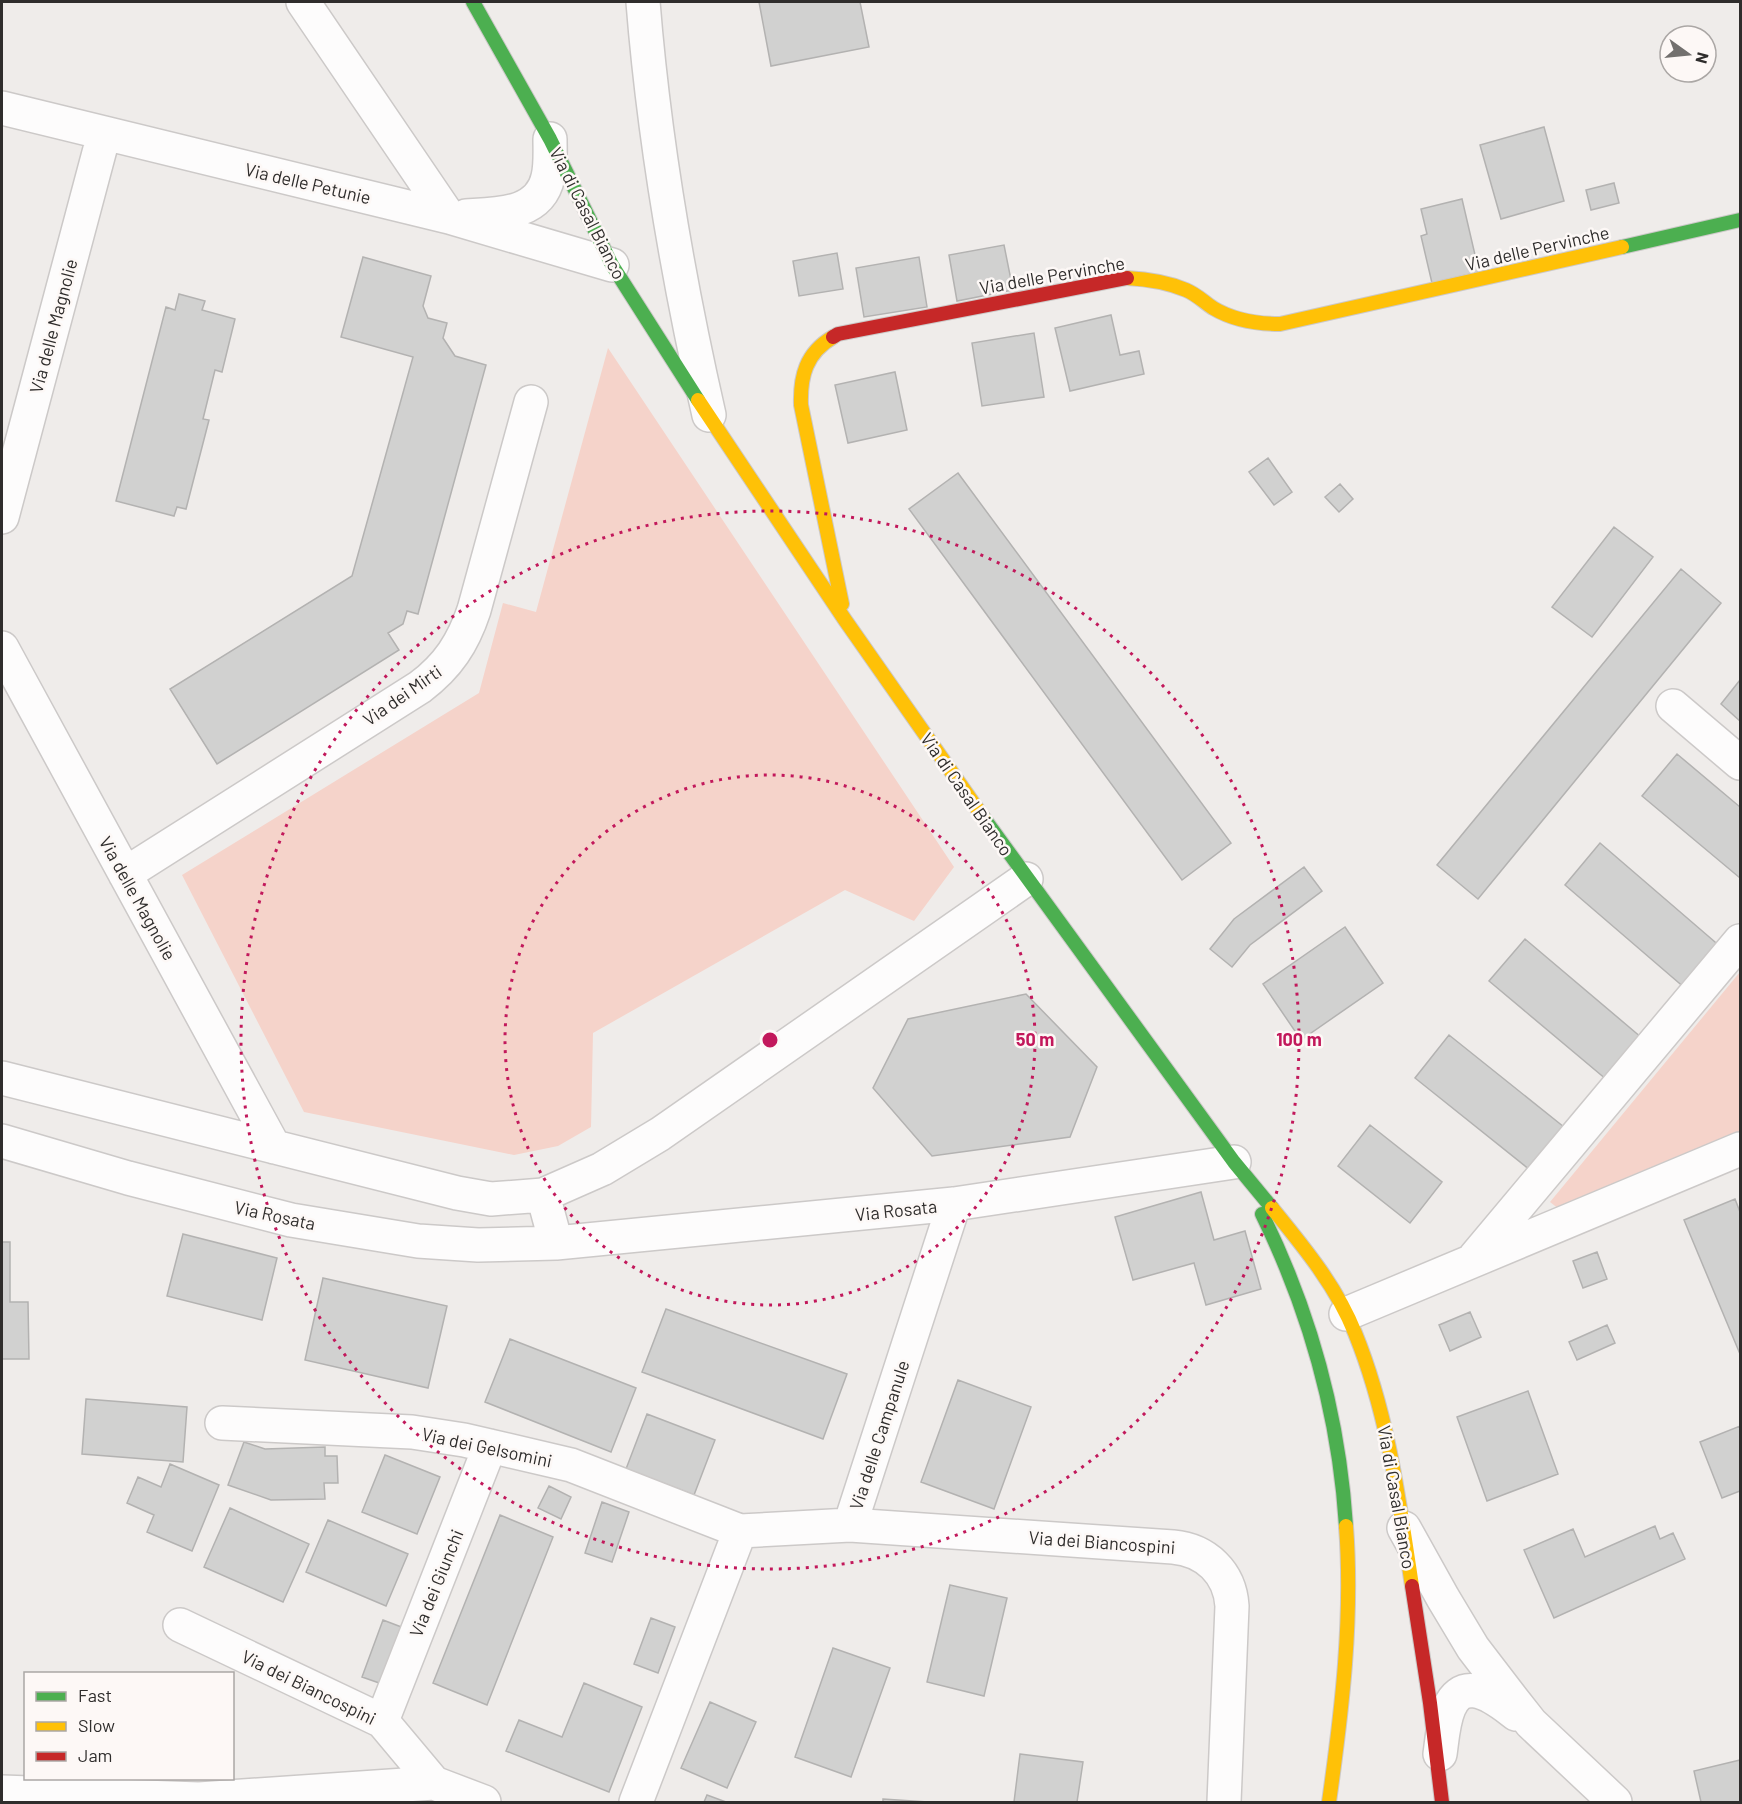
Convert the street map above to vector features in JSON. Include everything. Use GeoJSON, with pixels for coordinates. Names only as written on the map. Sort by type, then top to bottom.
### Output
{"type":"FeatureCollection","features":[{"type":"Feature","properties":{"kind":"main road","name":"Via di Casal Bianco"},"geometry":{"type":"LineString","coordinates":[[473,2],[550,139],[612,265],[710,419],[845,620],[1026,879],[1234,1162],[1297,1238],[1346,1314],[1358,1342],[1387,1433],[1404,1528],[1440,1787]]}},
{"type":"Feature","properties":{"kind":"main road","name":"Via delle Pervinche"},"geometry":{"type":"LineString","coordinates":[[845,620],[800,392],[801,379],[809,357],[826,340],[838,334],[1126,278],[1156,280],[1184,289],[1224,313],[1249,322],[1290,324],[1740,220]]}},
{"type":"Feature","properties":{"kind":"main road","name":"Via di Casal Bianco"},"geometry":{"type":"LineString","coordinates":[[1234,1162],[1269,1227],[1303,1310],[1320,1367],[1340,1463],[1348,1549],[1348,1607],[1340,1711],[1329,1803]]}},
{"type":"Feature","properties":{"kind":"street"},"geometry":{"type":"LineString","coordinates":[[303,2],[449,217],[509,212],[533,203],[542,194],[548,177],[550,139]]}},
{"type":"Feature","properties":{"kind":"street","name":"Via di Casal Bianco"},"geometry":{"type":"LineString","coordinates":[[643,2],[649,70],[686,314],[710,419]]}},
{"type":"Feature","properties":{"kind":"street","name":"Via delle Petunie"},"geometry":{"type":"LineString","coordinates":[[2,108],[449,217],[612,265]]}},
{"type":"Feature","properties":{"kind":"street","name":"Via delle Magnolie"},"geometry":{"type":"LineString","coordinates":[[2,517],[104,134]]}},
{"type":"Feature","properties":{"kind":"street","name":"Via dei Mirti"},"geometry":{"type":"LineString","coordinates":[[125,874],[420,687],[446,664],[465,636],[474,610],[531,402]]}},
{"type":"Feature","properties":{"kind":"street","name":"Via delle Magnolie"},"geometry":{"type":"LineString","coordinates":[[2,648],[274,1147]]}},
{"type":"Feature","properties":{"kind":"street"},"geometry":{"type":"LineString","coordinates":[[1673,706],[1740,763]]}},
{"type":"Feature","properties":{"kind":"street"},"geometry":{"type":"LineString","coordinates":[[2,1078],[473,1197],[504,1199],[543,1195],[587,1177],[660,1134],[1026,879]]}},
{"type":"Feature","properties":{"kind":"street"},"geometry":{"type":"LineString","coordinates":[[1471,1261],[1740,941]]}},
{"type":"Feature","properties":{"kind":"street","name":"Via Rosata"},"geometry":{"type":"LineString","coordinates":[[2,1141],[128,1178],[291,1220],[418,1241],[478,1245],[556,1243],[954,1204],[1234,1162]]}},
{"type":"Feature","properties":{"kind":"street"},"geometry":{"type":"LineString","coordinates":[[1346,1314],[1740,1149]]}},
{"type":"Feature","properties":{"kind":"street"},"geometry":{"type":"LineString","coordinates":[[543,1195],[556,1243]]}},
{"type":"Feature","properties":{"kind":"street","name":"Via delle Campanule"},"geometry":{"type":"LineString","coordinates":[[740,1531],[849,1525],[954,1204]]}},
{"type":"Feature","properties":{"kind":"street","name":"Via dei Gelsomini"},"geometry":{"type":"LineString","coordinates":[[222,1423],[412,1432],[490,1446],[571,1466],[740,1531]]}},
{"type":"Feature","properties":{"kind":"street","name":"Via dei Giunchi"},"geometry":{"type":"LineString","coordinates":[[382,1720],[490,1446]]}},
{"type":"Feature","properties":{"kind":"street","name":"Via dei Biancospini"},"geometry":{"type":"LineString","coordinates":[[849,1525],[1173,1547],[1195,1552],[1209,1560],[1227,1581],[1233,1606],[1224,1803]]}},
{"type":"Feature","properties":{"kind":"street"},"geometry":{"type":"LineString","coordinates":[[1404,1528],[1473,1648],[1531,1723],[1615,1803]]}},
{"type":"Feature","properties":{"kind":"street"},"geometry":{"type":"LineString","coordinates":[[636,1803],[740,1531]]}},
{"type":"Feature","properties":{"kind":"street","name":"Via dei Biancospini"},"geometry":{"type":"LineString","coordinates":[[180,1625],[382,1720],[434,1783],[484,1803]]}},
{"type":"Feature","properties":{"kind":"street"},"geometry":{"type":"LineString","coordinates":[[1440,1787],[1448,1710],[1455,1698],[1474,1690],[1531,1723]]}},
{"type":"Feature","properties":{"kind":"street"},"geometry":{"type":"LineString","coordinates":[[2,1792],[199,1799],[434,1783]]}},
{"type":"Feature","properties":{"kind":"shaded area"},"geometry":{"type":"Polygon","coordinates":[[[608,348],[954,867],[914,921],[845,890],[593,1033],[591,1127],[558,1146],[514,1155],[304,1112],[182,875],[479,693],[503,603],[536,612],[608,348]]]}},
{"type":"Feature","properties":{"kind":"shaded area"},"geometry":{"type":"Polygon","coordinates":[[[1740,972],[1740,1141],[1564,1213],[1550,1202],[1740,972]]]}},
{"type":"Feature","properties":{"kind":"building"},"geometry":{"type":"Polygon","coordinates":[[[759,2],[860,2],[869,47],[771,66],[759,2]]]}},
{"type":"Feature","properties":{"kind":"building"},"geometry":{"type":"Polygon","coordinates":[[[1544,127],[1564,201],[1501,219],[1480,145],[1544,127]]]}},
{"type":"Feature","properties":{"kind":"building"},"geometry":{"type":"Polygon","coordinates":[[[1614,183],[1619,203],[1591,210],[1586,190],[1614,183]]]}},
{"type":"Feature","properties":{"kind":"building"},"geometry":{"type":"Polygon","coordinates":[[[1462,199],[1479,272],[1432,283],[1421,236],[1427,234],[1421,209],[1462,199]]]}},
{"type":"Feature","properties":{"kind":"building"},"geometry":{"type":"Polygon","coordinates":[[[1004,245],[1013,290],[957,301],[949,255],[1004,245]]]}},
{"type":"Feature","properties":{"kind":"building"},"geometry":{"type":"Polygon","coordinates":[[[837,253],[843,289],[799,296],[793,261],[837,253]]]}},
{"type":"Feature","properties":{"kind":"building"},"geometry":{"type":"Polygon","coordinates":[[[363,257],[431,276],[423,306],[428,318],[447,323],[443,338],[455,356],[486,365],[418,614],[407,611],[403,624],[388,633],[399,650],[217,764],[170,689],[352,576],[413,357],[341,337],[363,257]]]}},
{"type":"Feature","properties":{"kind":"building"},"geometry":{"type":"Polygon","coordinates":[[[919,257],[927,307],[864,317],[856,268],[919,257]]]}},
{"type":"Feature","properties":{"kind":"building"},"geometry":{"type":"Polygon","coordinates":[[[179,294],[205,301],[202,310],[235,319],[222,372],[215,370],[203,419],[209,420],[186,509],[177,507],[174,516],[116,501],[166,307],[175,310],[179,294]]]}},
{"type":"Feature","properties":{"kind":"building"},"geometry":{"type":"Polygon","coordinates":[[[1111,315],[1120,355],[1139,351],[1144,374],[1070,391],[1055,328],[1111,315]]]}},
{"type":"Feature","properties":{"kind":"building"},"geometry":{"type":"Polygon","coordinates":[[[1034,333],[1044,397],[982,406],[972,343],[1034,333]]]}},
{"type":"Feature","properties":{"kind":"building"},"geometry":{"type":"Polygon","coordinates":[[[895,372],[907,430],[848,443],[835,385],[895,372]]]}},
{"type":"Feature","properties":{"kind":"building"},"geometry":{"type":"Polygon","coordinates":[[[1268,458],[1292,492],[1274,505],[1249,472],[1268,458]]]}},
{"type":"Feature","properties":{"kind":"building"},"geometry":{"type":"Polygon","coordinates":[[[958,473],[1231,843],[1182,880],[909,509],[958,473]]]}},
{"type":"Feature","properties":{"kind":"building"},"geometry":{"type":"Polygon","coordinates":[[[1340,484],[1353,499],[1339,512],[1325,497],[1340,484]]]}},
{"type":"Feature","properties":{"kind":"building"},"geometry":{"type":"Polygon","coordinates":[[[1614,527],[1653,557],[1592,637],[1552,607],[1614,527]]]}},
{"type":"Feature","properties":{"kind":"building"},"geometry":{"type":"Polygon","coordinates":[[[1681,569],[1721,603],[1478,899],[1437,865],[1681,569]]]}},
{"type":"Feature","properties":{"kind":"building"},"geometry":{"type":"Polygon","coordinates":[[[1740,680],[1740,721],[1721,704],[1740,680]]]}},
{"type":"Feature","properties":{"kind":"building"},"geometry":{"type":"Polygon","coordinates":[[[1677,754],[1740,807],[1740,878],[1642,796],[1677,754]]]}},
{"type":"Feature","properties":{"kind":"building"},"geometry":{"type":"Polygon","coordinates":[[[1600,843],[1722,948],[1686,989],[1565,885],[1600,843]]]}},
{"type":"Feature","properties":{"kind":"building"},"geometry":{"type":"Polygon","coordinates":[[[1304,867],[1322,891],[1250,945],[1232,967],[1210,949],[1234,919],[1304,867]]]}},
{"type":"Feature","properties":{"kind":"building"},"geometry":{"type":"Polygon","coordinates":[[[1345,927],[1383,983],[1301,1040],[1263,984],[1345,927]]]}},
{"type":"Feature","properties":{"kind":"building"},"geometry":{"type":"Polygon","coordinates":[[[1525,939],[1642,1038],[1607,1080],[1489,981],[1525,939]]]}},
{"type":"Feature","properties":{"kind":"building"},"geometry":{"type":"Polygon","coordinates":[[[1026,994],[1097,1067],[1070,1137],[932,1156],[873,1088],[908,1019],[1026,994]]]}},
{"type":"Feature","properties":{"kind":"building"},"geometry":{"type":"Polygon","coordinates":[[[1449,1035],[1569,1131],[1535,1174],[1415,1078],[1449,1035]]]}},
{"type":"Feature","properties":{"kind":"building"},"geometry":{"type":"Polygon","coordinates":[[[1370,1125],[1442,1182],[1410,1223],[1338,1166],[1370,1125]]]}},
{"type":"Feature","properties":{"kind":"building"},"geometry":{"type":"Polygon","coordinates":[[[1201,1192],[1214,1240],[1245,1231],[1261,1289],[1206,1305],[1194,1263],[1133,1280],[1115,1217],[1201,1192]]]}},
{"type":"Feature","properties":{"kind":"building"},"geometry":{"type":"Polygon","coordinates":[[[1735,1199],[1740,1212],[1740,1354],[1684,1220],[1735,1199]]]}},
{"type":"Feature","properties":{"kind":"building"},"geometry":{"type":"Polygon","coordinates":[[[183,1234],[277,1258],[262,1320],[167,1296],[183,1234]]]}},
{"type":"Feature","properties":{"kind":"building"},"geometry":{"type":"Polygon","coordinates":[[[2,1242],[10,1242],[10,1302],[28,1302],[29,1359],[2,1359],[2,1242]]]}},
{"type":"Feature","properties":{"kind":"building"},"geometry":{"type":"Polygon","coordinates":[[[1597,1252],[1607,1279],[1583,1288],[1573,1261],[1597,1252]]]}},
{"type":"Feature","properties":{"kind":"building"},"geometry":{"type":"Polygon","coordinates":[[[323,1278],[447,1306],[428,1388],[305,1360],[323,1278]]]}},
{"type":"Feature","properties":{"kind":"building"},"geometry":{"type":"Polygon","coordinates":[[[666,1309],[847,1374],[823,1439],[642,1372],[666,1309]]]}},
{"type":"Feature","properties":{"kind":"building"},"geometry":{"type":"Polygon","coordinates":[[[1470,1312],[1481,1337],[1450,1351],[1439,1325],[1470,1312]]]}},
{"type":"Feature","properties":{"kind":"building"},"geometry":{"type":"Polygon","coordinates":[[[1607,1325],[1615,1343],[1577,1360],[1569,1342],[1607,1325]]]}},
{"type":"Feature","properties":{"kind":"building"},"geometry":{"type":"Polygon","coordinates":[[[510,1339],[636,1388],[611,1452],[485,1402],[510,1339]]]}},
{"type":"Feature","properties":{"kind":"building"},"geometry":{"type":"Polygon","coordinates":[[[958,1380],[1031,1407],[994,1509],[921,1482],[958,1380]]]}},
{"type":"Feature","properties":{"kind":"building"},"geometry":{"type":"Polygon","coordinates":[[[1528,1391],[1558,1474],[1487,1501],[1457,1417],[1528,1391]]]}},
{"type":"Feature","properties":{"kind":"building"},"geometry":{"type":"Polygon","coordinates":[[[86,1399],[187,1407],[183,1462],[82,1454],[86,1399]]]}},
{"type":"Feature","properties":{"kind":"building"},"geometry":{"type":"Polygon","coordinates":[[[647,1414],[715,1440],[694,1495],[626,1469],[647,1414]]]}},
{"type":"Feature","properties":{"kind":"building"},"geometry":{"type":"Polygon","coordinates":[[[1740,1426],[1740,1491],[1722,1498],[1700,1442],[1740,1426]]]}},
{"type":"Feature","properties":{"kind":"building"},"geometry":{"type":"Polygon","coordinates":[[[244,1442],[265,1449],[325,1447],[325,1456],[337,1456],[338,1483],[324,1483],[325,1499],[271,1500],[228,1485],[244,1442]]]}},
{"type":"Feature","properties":{"kind":"building"},"geometry":{"type":"Polygon","coordinates":[[[385,1455],[440,1477],[417,1534],[362,1512],[385,1455]]]}},
{"type":"Feature","properties":{"kind":"building"},"geometry":{"type":"Polygon","coordinates":[[[170,1464],[219,1485],[192,1551],[147,1532],[154,1515],[127,1503],[138,1477],[161,1487],[170,1464]]]}},
{"type":"Feature","properties":{"kind":"building"},"geometry":{"type":"Polygon","coordinates":[[[549,1486],[571,1497],[561,1519],[538,1508],[549,1486]]]}},
{"type":"Feature","properties":{"kind":"building"},"geometry":{"type":"Polygon","coordinates":[[[602,1502],[629,1512],[612,1562],[585,1553],[602,1502]]]}},
{"type":"Feature","properties":{"kind":"building"},"geometry":{"type":"Polygon","coordinates":[[[230,1508],[309,1544],[283,1602],[204,1567],[230,1508]]]}},
{"type":"Feature","properties":{"kind":"building"},"geometry":{"type":"Polygon","coordinates":[[[500,1515],[553,1537],[487,1705],[433,1683],[500,1515]]]}},
{"type":"Feature","properties":{"kind":"building"},"geometry":{"type":"Polygon","coordinates":[[[328,1520],[408,1554],[386,1606],[306,1572],[328,1520]]]}},
{"type":"Feature","properties":{"kind":"building"},"geometry":{"type":"Polygon","coordinates":[[[1655,1526],[1660,1539],[1673,1533],[1685,1559],[1554,1618],[1524,1550],[1573,1529],[1585,1557],[1655,1526]]]}},
{"type":"Feature","properties":{"kind":"building"},"geometry":{"type":"Polygon","coordinates":[[[950,1585],[1007,1598],[984,1696],[927,1682],[950,1585]]]}},
{"type":"Feature","properties":{"kind":"building"},"geometry":{"type":"Polygon","coordinates":[[[651,1618],[675,1627],[658,1673],[634,1664],[651,1618]]]}},
{"type":"Feature","properties":{"kind":"building"},"geometry":{"type":"Polygon","coordinates":[[[383,1620],[404,1628],[385,1685],[362,1677],[383,1620]]]}},
{"type":"Feature","properties":{"kind":"building"},"geometry":{"type":"Polygon","coordinates":[[[833,1648],[890,1668],[851,1777],[795,1757],[833,1648]]]}},
{"type":"Feature","properties":{"kind":"building"},"geometry":{"type":"Polygon","coordinates":[[[584,1683],[642,1707],[609,1792],[506,1751],[519,1720],[562,1737],[584,1683]]]}},
{"type":"Feature","properties":{"kind":"building"},"geometry":{"type":"Polygon","coordinates":[[[710,1702],[756,1722],[727,1788],[681,1768],[710,1702]]]}},
{"type":"Feature","properties":{"kind":"building"},"geometry":{"type":"Polygon","coordinates":[[[1020,1754],[1083,1762],[1077,1802],[1014,1802],[1020,1754]]]}},
{"type":"Feature","properties":{"kind":"building"},"geometry":{"type":"Polygon","coordinates":[[[1740,1760],[1740,1802],[1701,1802],[1694,1771],[1740,1760]]]}},
{"type":"Feature","properties":{"kind":"building"},"geometry":{"type":"Polygon","coordinates":[[[707,1795],[726,1802],[704,1802],[707,1795]]]}},
{"type":"Feature","properties":{"kind":"building"},"geometry":{"type":"Polygon","coordinates":[[[883,1799],[928,1802],[883,1802],[883,1799]]]}},
{"type":"Feature","properties":{"kind":"traffic: fast"},"geometry":{"type":"LineString","coordinates":[[473,2],[550,139],[612,265],[698,400]]}},
{"type":"Feature","properties":{"kind":"traffic: fast"},"geometry":{"type":"LineString","coordinates":[[1622,247],[1740,220]]}},
{"type":"Feature","properties":{"kind":"traffic: fast"},"geometry":{"type":"LineString","coordinates":[[983,817],[1234,1162],[1272,1208]]}},
{"type":"Feature","properties":{"kind":"traffic: fast"},"geometry":{"type":"LineString","coordinates":[[1262,1214],[1294,1289],[1319,1366],[1337,1445],[1346,1526]]}},
{"type":"Feature","properties":{"kind":"traffic: slow"},"geometry":{"type":"LineString","coordinates":[[1127,278],[1157,281],[1179,287],[1213,308],[1237,318],[1280,324],[1622,247]]}},
{"type":"Feature","properties":{"kind":"traffic: slow"},"geometry":{"type":"LineString","coordinates":[[833,337],[816,350],[807,366],[802,384],[801,405],[842,604]]}},
{"type":"Feature","properties":{"kind":"traffic: slow"},"geometry":{"type":"LineString","coordinates":[[698,400],[845,620],[983,817]]}},
{"type":"Feature","properties":{"kind":"traffic: slow"},"geometry":{"type":"LineString","coordinates":[[1272,1208],[1329,1283],[1355,1333],[1384,1426],[1412,1586]]}},
{"type":"Feature","properties":{"kind":"traffic: slow"},"geometry":{"type":"LineString","coordinates":[[1329,1802],[1345,1664],[1348,1595],[1346,1526]]}},
{"type":"Feature","properties":{"kind":"traffic: jam"},"geometry":{"type":"LineString","coordinates":[[833,337],[838,334],[1127,278]]}},
{"type":"Feature","properties":{"kind":"traffic: jam"},"geometry":{"type":"LineString","coordinates":[[1412,1586],[1442,1802]]}}]}
